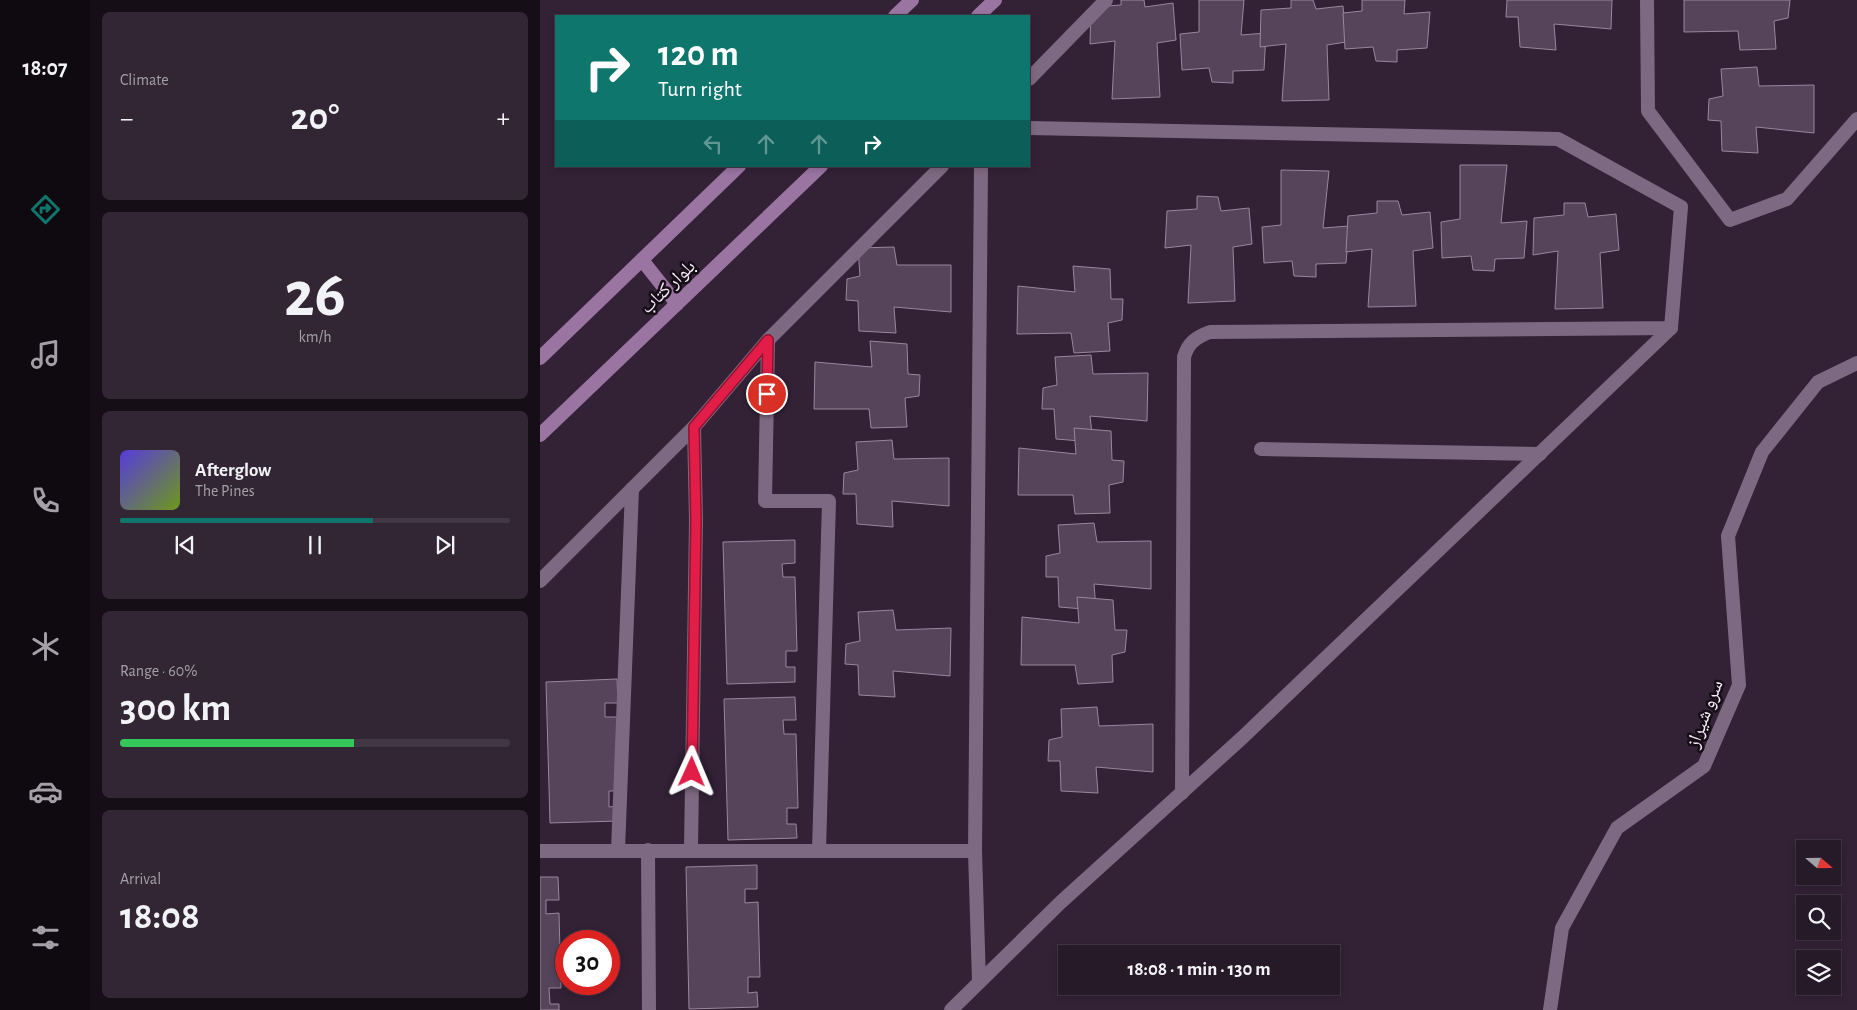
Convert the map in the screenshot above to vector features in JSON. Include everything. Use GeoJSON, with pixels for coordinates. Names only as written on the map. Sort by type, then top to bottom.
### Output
{"type":"FeatureCollection","features":[{"type":"Feature","properties":{"kind":"main road"},"geometry":{"type":"LineString","coordinates":[[896,15],[912,0]]}},
{"type":"Feature","properties":{"kind":"main road"},"geometry":{"type":"LineString","coordinates":[[979,15],[996,0]]}},
{"type":"Feature","properties":{"kind":"main road","name":"بلوار کتاب"},"geometry":{"type":"LineString","coordinates":[[540,358],[738,167]]}},
{"type":"Feature","properties":{"kind":"main road","name":"بلوار کتاب"},"geometry":{"type":"LineString","coordinates":[[540,435],[821,167]]}},
{"type":"Feature","properties":{"kind":"main road"},"geometry":{"type":"LineString","coordinates":[[642,260],[677,304]]}},
{"type":"Feature","properties":{"kind":"street"},"geometry":{"type":"LineString","coordinates":[[1030,78],[1106,0]]}},
{"type":"Feature","properties":{"kind":"street"},"geometry":{"type":"LineString","coordinates":[[1647,0],[1648,112],[1730,220],[1787,199],[1857,119]]}},
{"type":"Feature","properties":{"kind":"street"},"geometry":{"type":"LineString","coordinates":[[951,1010],[1061,902],[1243,737],[1671,328],[1681,207],[1558,139],[1030,128]]}},
{"type":"Feature","properties":{"kind":"street"},"geometry":{"type":"LineString","coordinates":[[540,581],[694,427],[768,340],[941,167]]}},
{"type":"Feature","properties":{"kind":"street"},"geometry":{"type":"LineString","coordinates":[[979,982],[974,851],[981,167]]}},
{"type":"Feature","properties":{"kind":"street"},"geometry":{"type":"LineString","coordinates":[[1182,793],[1184,358],[1191,342],[1199,336],[1210,332],[1671,328]]}},
{"type":"Feature","properties":{"kind":"street"},"geometry":{"type":"LineString","coordinates":[[768,340],[765,501],[829,501],[819,850]]}},
{"type":"Feature","properties":{"kind":"street","name":"سرو شیراز"},"geometry":{"type":"LineString","coordinates":[[1550,1010],[1562,928],[1617,828],[1704,766],[1739,686],[1728,536],[1762,452],[1818,382],[1857,363]]}},
{"type":"Feature","properties":{"kind":"street"},"geometry":{"type":"LineString","coordinates":[[691,849],[696,520],[694,427]]}},
{"type":"Feature","properties":{"kind":"street"},"geometry":{"type":"LineString","coordinates":[[1261,449],[1540,454]]}},
{"type":"Feature","properties":{"kind":"street"},"geometry":{"type":"LineString","coordinates":[[618,850],[632,489]]}},
{"type":"Feature","properties":{"kind":"street"},"geometry":{"type":"LineString","coordinates":[[540,851],[691,849],[974,851]]}},
{"type":"Feature","properties":{"kind":"street"},"geometry":{"type":"LineString","coordinates":[[648,850],[649,1010]]}},
{"type":"Feature","properties":{"kind":"building"},"geometry":{"type":"Polygon","coordinates":[[[1121,0],[1144,0],[1145,7],[1173,3],[1176,40],[1157,43],[1160,97],[1112,99],[1115,41],[1090,44],[1091,7],[1121,5],[1121,0]]]}},
{"type":"Feature","properties":{"kind":"building"},"geometry":{"type":"Polygon","coordinates":[[[1199,0],[1244,0],[1241,35],[1266,33],[1264,70],[1233,71],[1233,83],[1212,82],[1209,68],[1182,70],[1180,34],[1199,32],[1199,0]]]}},
{"type":"Feature","properties":{"kind":"building"},"geometry":{"type":"Polygon","coordinates":[[[1291,0],[1313,0],[1316,9],[1343,6],[1346,42],[1327,45],[1329,100],[1282,101],[1286,44],[1260,47],[1261,10],[1291,8],[1291,0]]]}},
{"type":"Feature","properties":{"kind":"building"},"geometry":{"type":"Polygon","coordinates":[[[1362,0],[1405,0],[1404,14],[1430,12],[1427,48],[1397,50],[1397,62],[1376,61],[1373,47],[1345,49],[1343,13],[1362,11],[1362,0]]]}},
{"type":"Feature","properties":{"kind":"building"},"geometry":{"type":"Polygon","coordinates":[[[1507,0],[1612,0],[1611,29],[1554,24],[1556,50],[1520,47],[1518,17],[1506,17],[1507,0]]]}},
{"type":"Feature","properties":{"kind":"building"},"geometry":{"type":"Polygon","coordinates":[[[1684,0],[1790,0],[1788,18],[1774,21],[1776,49],[1740,50],[1738,31],[1684,32],[1684,0]]]}},
{"type":"Feature","properties":{"kind":"building"},"geometry":{"type":"Polygon","coordinates":[[[1757,67],[1759,86],[1814,85],[1814,133],[1756,127],[1758,153],[1722,151],[1721,121],[1708,120],[1709,99],[1723,96],[1721,69],[1757,67]]]}},
{"type":"Feature","properties":{"kind":"building"},"geometry":{"type":"Polygon","coordinates":[[[1460,165],[1507,165],[1501,223],[1527,221],[1524,258],[1495,259],[1494,271],[1473,270],[1471,256],[1442,258],[1441,222],[1460,219],[1460,165]]]}},
{"type":"Feature","properties":{"kind":"building"},"geometry":{"type":"Polygon","coordinates":[[[1281,170],[1329,171],[1323,228],[1349,226],[1346,263],[1316,264],[1316,277],[1294,276],[1292,261],[1264,263],[1262,227],[1281,225],[1281,170]]]}},
{"type":"Feature","properties":{"kind":"building"},"geometry":{"type":"Polygon","coordinates":[[[1197,196],[1218,197],[1221,211],[1249,208],[1252,244],[1233,247],[1235,301],[1188,303],[1191,245],[1165,248],[1167,211],[1197,209],[1197,196]]]}},
{"type":"Feature","properties":{"kind":"building"},"geometry":{"type":"Polygon","coordinates":[[[1377,201],[1398,201],[1402,215],[1430,212],[1433,248],[1413,251],[1416,306],[1368,307],[1372,249],[1346,252],[1348,216],[1377,213],[1377,201]]]}},
{"type":"Feature","properties":{"kind":"building"},"geometry":{"type":"Polygon","coordinates":[[[1564,203],[1585,203],[1588,217],[1616,214],[1619,250],[1600,253],[1603,308],[1555,309],[1558,251],[1533,255],[1534,218],[1564,215],[1564,203]]]}},
{"type":"Feature","properties":{"kind":"building"},"geometry":{"type":"Polygon","coordinates":[[[894,247],[897,265],[951,265],[951,312],[894,307],[896,333],[859,331],[858,301],[846,300],[847,279],[860,276],[858,248],[894,247]]]}},
{"type":"Feature","properties":{"kind":"building"},"geometry":{"type":"Polygon","coordinates":[[[1073,266],[1110,269],[1111,299],[1123,299],[1122,320],[1108,323],[1110,351],[1074,353],[1071,333],[1017,334],[1018,286],[1075,292],[1073,266]]]}},
{"type":"Feature","properties":{"kind":"building"},"geometry":{"type":"Polygon","coordinates":[[[870,341],[907,344],[908,374],[920,375],[919,396],[905,398],[907,427],[871,428],[869,409],[814,409],[815,362],[872,367],[870,341]]]}},
{"type":"Feature","properties":{"kind":"building"},"geometry":{"type":"Polygon","coordinates":[[[1091,355],[1093,374],[1148,373],[1147,421],[1090,416],[1093,442],[1056,439],[1054,409],[1042,409],[1043,388],[1057,385],[1055,357],[1091,355]]]}},
{"type":"Feature","properties":{"kind":"building"},"geometry":{"type":"Polygon","coordinates":[[[1074,428],[1111,431],[1112,460],[1124,461],[1123,482],[1109,485],[1110,513],[1075,514],[1073,495],[1018,495],[1019,448],[1076,454],[1074,428]]]}},
{"type":"Feature","properties":{"kind":"building"},"geometry":{"type":"Polygon","coordinates":[[[892,440],[894,459],[949,458],[949,506],[892,501],[893,527],[857,524],[856,494],[843,494],[844,473],[858,470],[856,442],[892,440]]]}},
{"type":"Feature","properties":{"kind":"building"},"geometry":{"type":"Polygon","coordinates":[[[1094,523],[1097,542],[1151,541],[1151,589],[1094,584],[1096,610],[1059,607],[1058,577],[1046,577],[1046,556],[1060,553],[1058,525],[1094,523]]]}},
{"type":"Feature","properties":{"kind":"building"},"geometry":{"type":"Polygon","coordinates":[[[795,540],[795,563],[782,564],[783,577],[795,577],[797,651],[786,651],[786,667],[795,667],[795,682],[727,684],[723,542],[795,540]]]}},
{"type":"Feature","properties":{"kind":"building"},"geometry":{"type":"Polygon","coordinates":[[[1077,597],[1113,600],[1115,630],[1127,630],[1125,652],[1112,655],[1113,682],[1078,684],[1075,665],[1021,665],[1022,617],[1079,623],[1077,597]]]}},
{"type":"Feature","properties":{"kind":"building"},"geometry":{"type":"Polygon","coordinates":[[[893,610],[896,630],[951,628],[950,676],[893,671],[895,697],[859,695],[858,665],[845,664],[846,644],[860,641],[858,612],[893,610]]]}},
{"type":"Feature","properties":{"kind":"building"},"geometry":{"type":"Polygon","coordinates":[[[617,679],[618,703],[605,703],[605,717],[618,717],[620,791],[609,791],[609,807],[618,806],[618,821],[550,823],[546,682],[617,679]]]}},
{"type":"Feature","properties":{"kind":"building"},"geometry":{"type":"Polygon","coordinates":[[[795,697],[796,720],[783,720],[784,734],[796,734],[798,808],[787,808],[787,824],[796,824],[797,838],[728,840],[724,699],[795,697]]]}},
{"type":"Feature","properties":{"kind":"building"},"geometry":{"type":"Polygon","coordinates":[[[1097,707],[1099,726],[1153,724],[1153,772],[1096,767],[1098,793],[1061,791],[1060,761],[1048,761],[1049,740],[1062,737],[1061,709],[1097,707]]]}},
{"type":"Feature","properties":{"kind":"building"},"geometry":{"type":"Polygon","coordinates":[[[757,865],[757,889],[745,889],[745,903],[758,902],[760,977],[748,977],[748,993],[757,992],[758,1007],[689,1009],[686,867],[757,865]]]}},
{"type":"Feature","properties":{"kind":"building"},"geometry":{"type":"Polygon","coordinates":[[[540,877],[558,877],[559,900],[546,900],[546,914],[559,913],[559,930],[555,930],[555,988],[549,988],[550,1004],[559,1004],[559,1010],[540,1010],[540,877]]]}},
{"type":"Feature","properties":{"kind":"route"},"geometry":{"type":"LineString","coordinates":[[692,772],[696,520],[694,427],[768,340],[767,394]]}}]}
